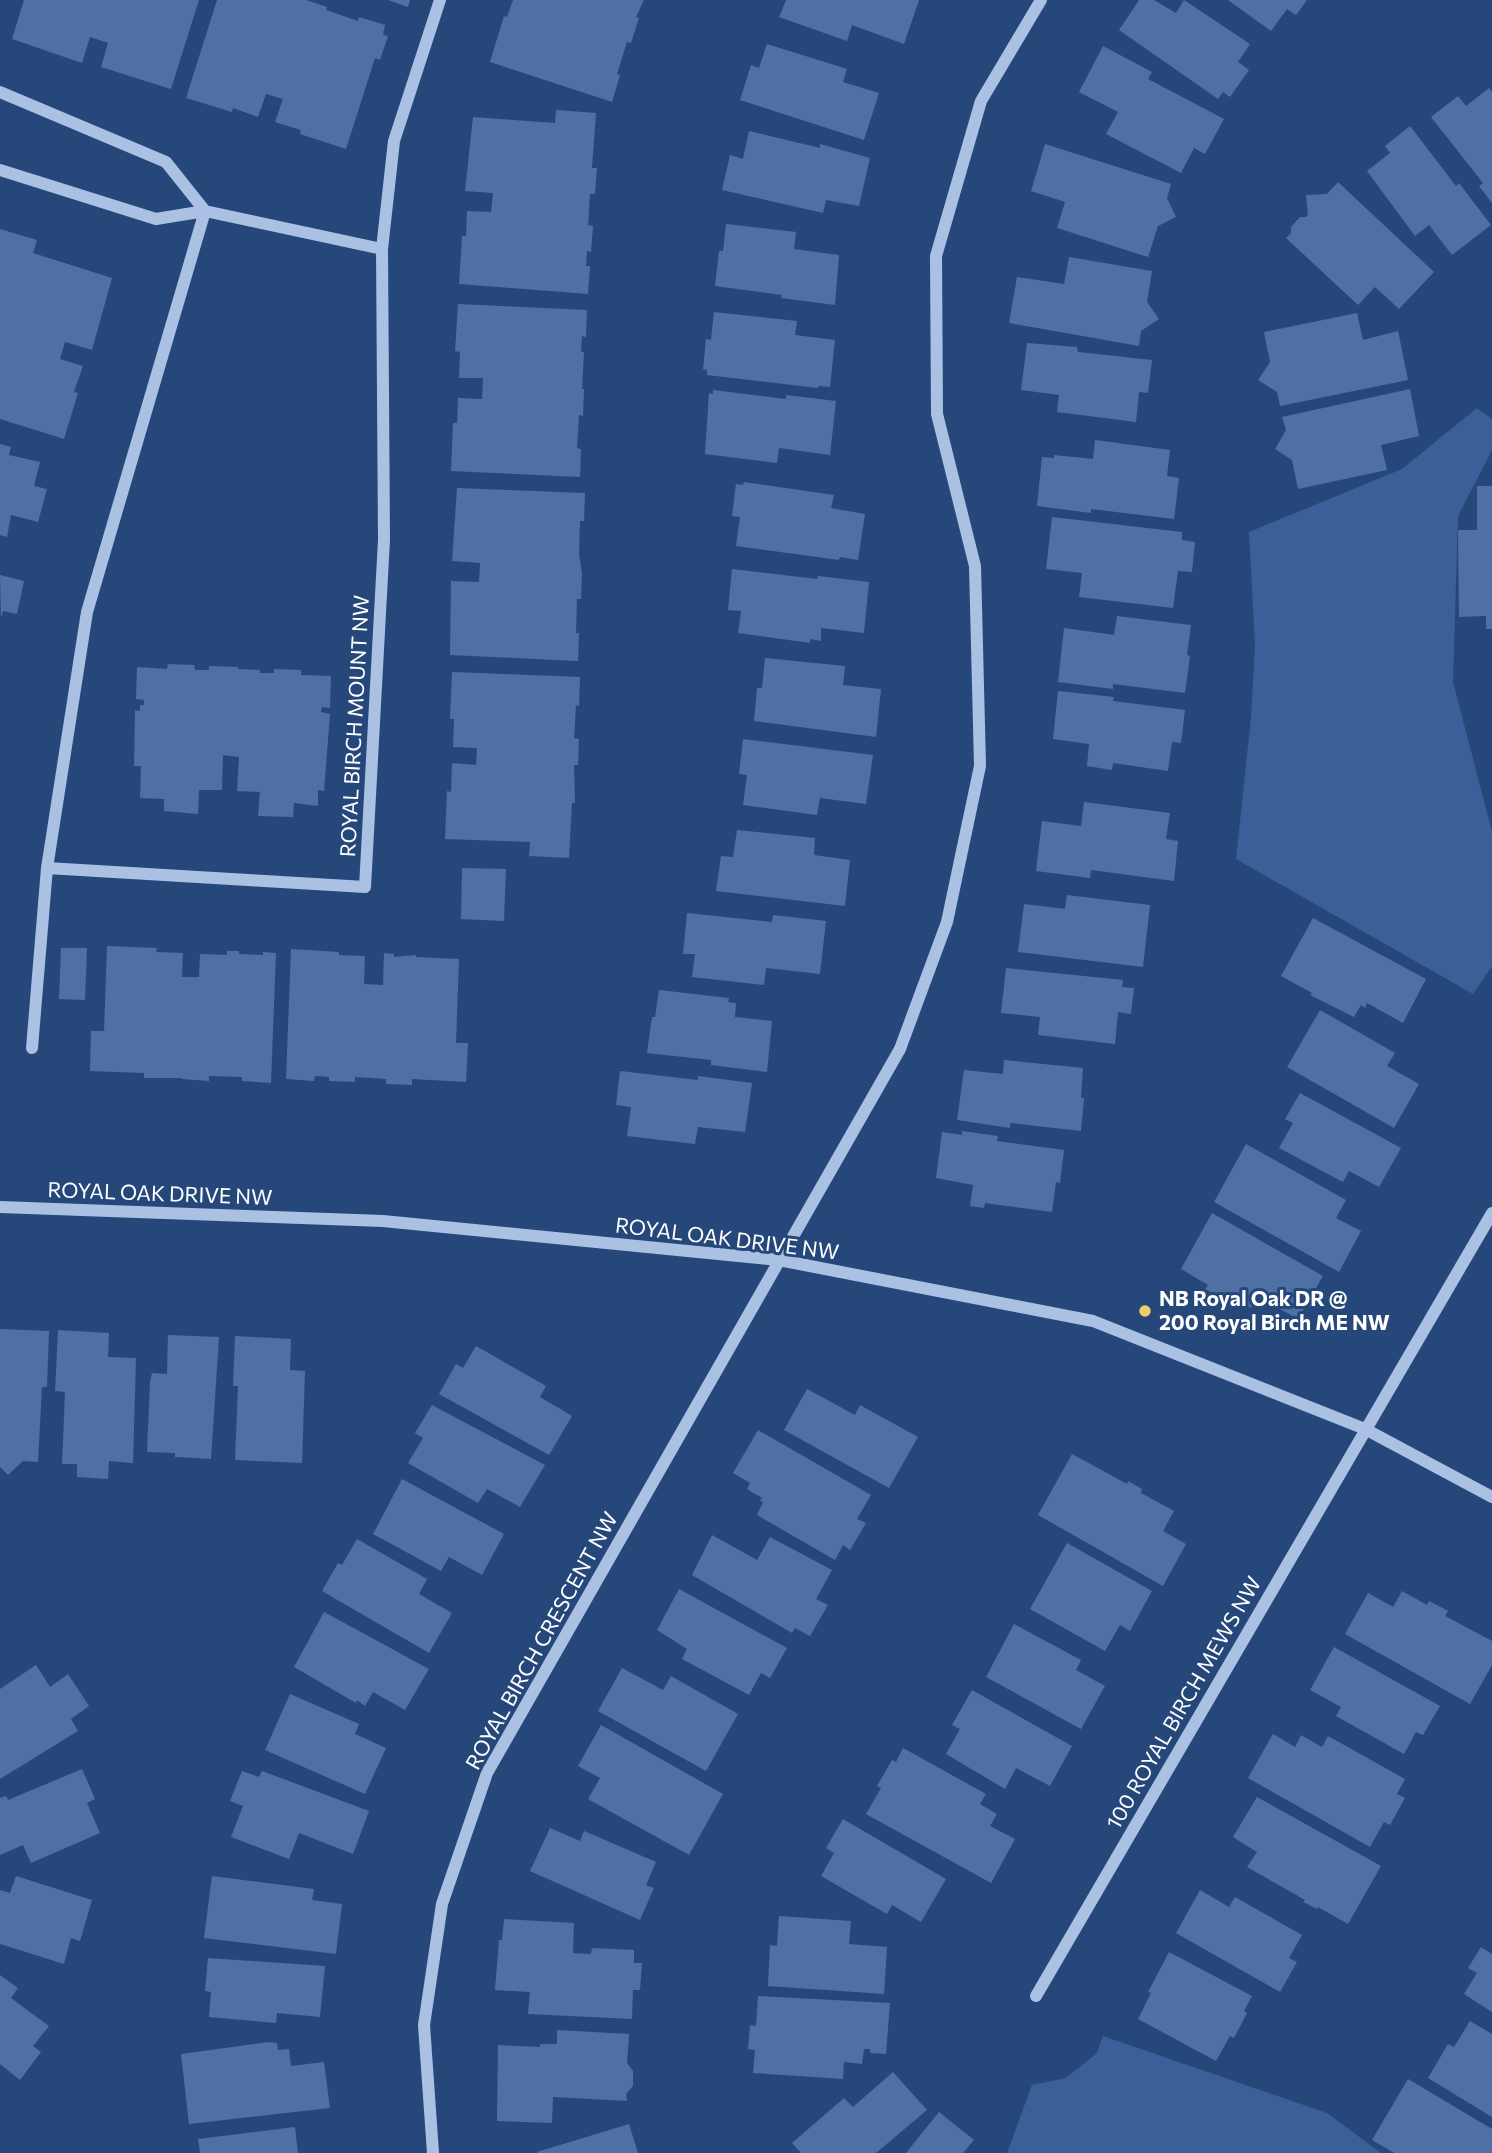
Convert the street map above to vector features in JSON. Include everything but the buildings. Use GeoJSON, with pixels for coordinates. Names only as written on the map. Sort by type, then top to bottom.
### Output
{"type":"FeatureCollection","features":[{"type":"Feature","properties":{"kind":"street","name":"ROYAL BIRCH MOUNT NW"},"geometry":{"type":"LineString","coordinates":[[47,867],[365,887],[384,540],[382,249],[394,141],[440,0]]}},
{"type":"Feature","properties":{"kind":"street","name":"ROYAL BIRCH CRESCENT NW"},"geometry":{"type":"LineString","coordinates":[[433,2153],[424,2025],[442,1903],[488,1773],[900,1049],[947,922],[980,766],[975,566],[937,414],[936,256],[981,101],[1041,0]]}},
{"type":"Feature","properties":{"kind":"street"},"geometry":{"type":"LineString","coordinates":[[0,92],[166,162],[205,211]]}},
{"type":"Feature","properties":{"kind":"street"},"geometry":{"type":"LineString","coordinates":[[0,170],[156,219],[205,211],[382,249]]}},
{"type":"Feature","properties":{"kind":"street"},"geometry":{"type":"LineString","coordinates":[[32,1048],[47,867],[87,612],[205,211]]}},
{"type":"Feature","properties":{"kind":"street","name":"ROYAL OAK DRIVE NW"},"geometry":{"type":"LineString","coordinates":[[0,1207],[383,1221],[779,1260],[1093,1321],[1365,1429],[1492,1497]]}},
{"type":"Feature","properties":{"kind":"street","name":"100 ROYAL BIRCH MEWS NW"},"geometry":{"type":"LineString","coordinates":[[1036,1996],[1492,1213]]}},
{"type":"Feature","properties":{"kind":"shaded area"},"geometry":{"type":"Polygon","coordinates":[[[1477,408],[1492,419],[1492,450],[1458,516],[1453,682],[1492,832],[1492,966],[1473,994],[1236,859],[1251,718],[1255,646],[1249,532],[1402,469],[1477,408]]]}},
{"type":"Feature","properties":{"kind":"shaded area"},"geometry":{"type":"Polygon","coordinates":[[[1103,2036],[1327,2113],[1381,2153],[1007,2153],[1032,2085],[1066,2078],[1097,2053],[1103,2036]]]}},
{"type":"Feature","properties":{"kind":"place","name":"NB Royal Oak DR @ 200 Royal Birch ME NW"},"geometry":{"type":"Point","coordinates":[1145,1311]}}]}
